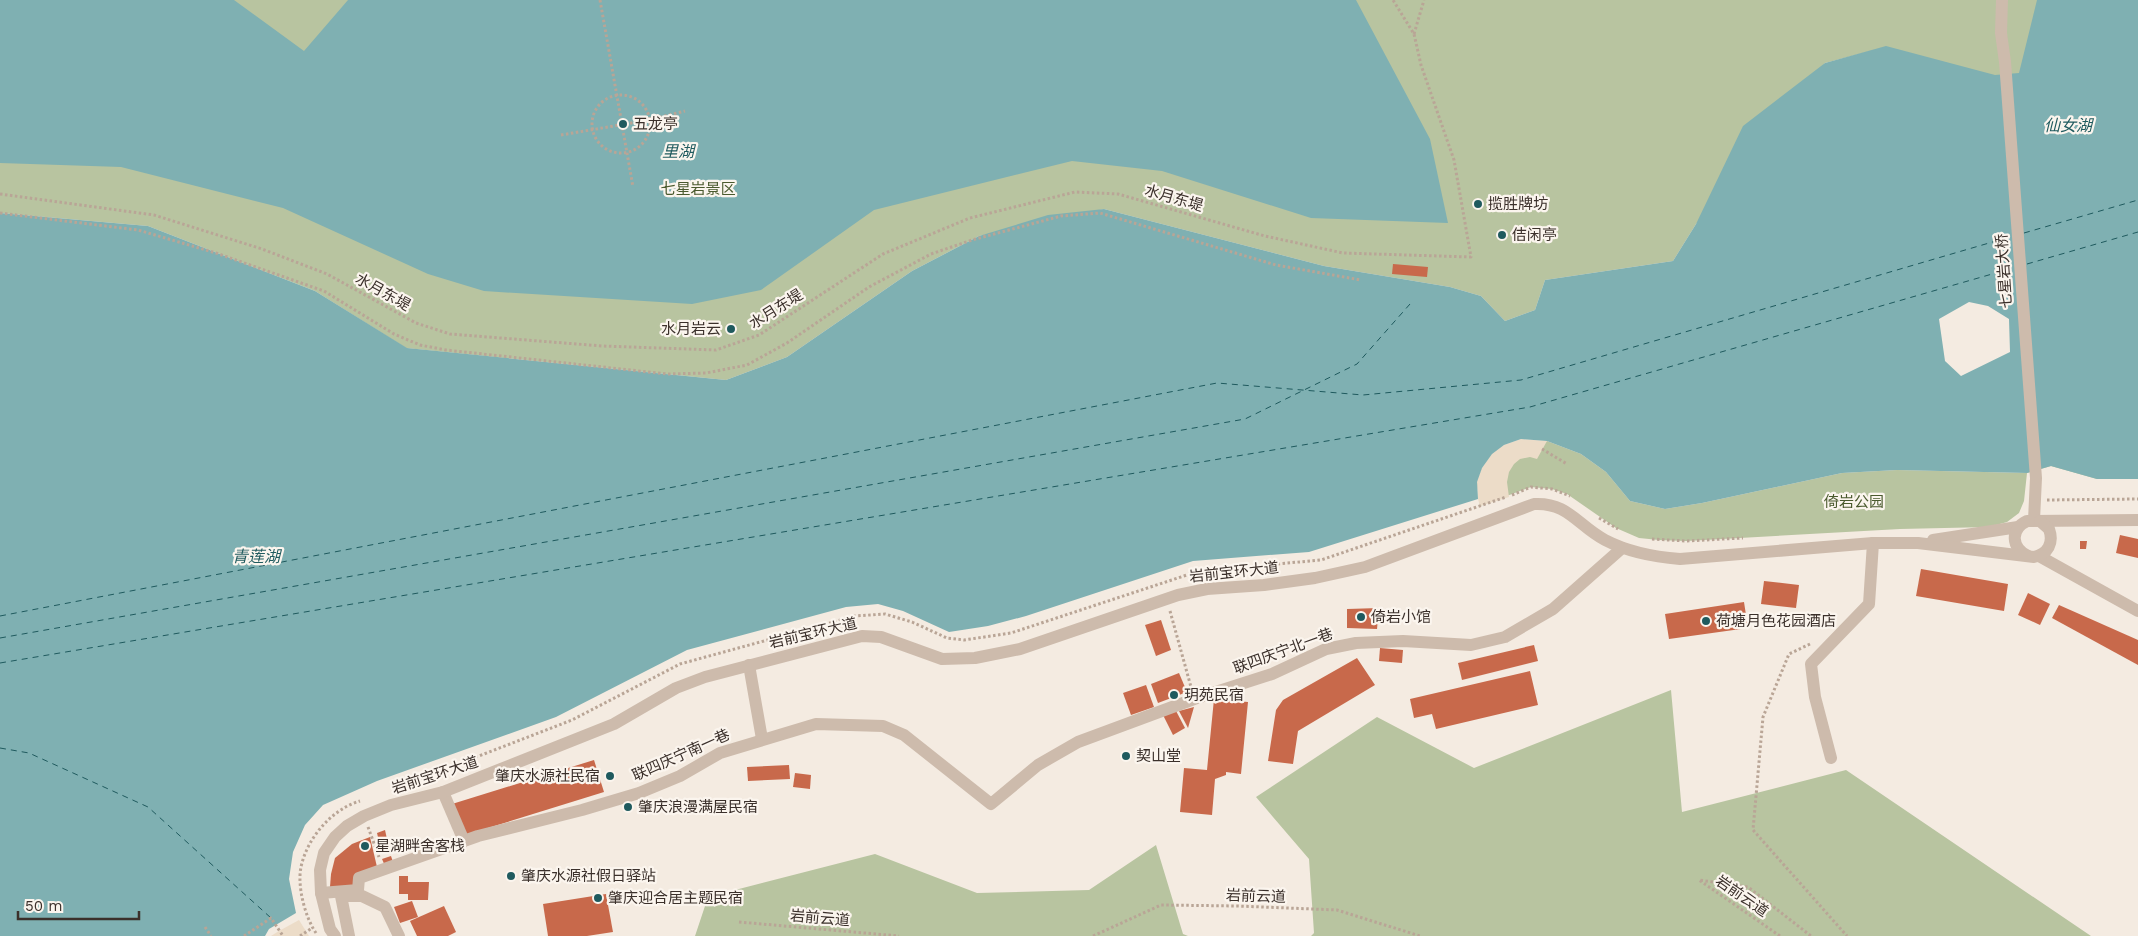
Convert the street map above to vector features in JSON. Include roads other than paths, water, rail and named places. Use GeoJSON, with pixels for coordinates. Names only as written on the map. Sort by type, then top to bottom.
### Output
{"type":"FeatureCollection","features":[{"type":"Feature","properties":{"kind":"street","name":"七星岩大桥"},"geometry":{"type":"LineString","coordinates":[[2002,0],[2002,33],[2006,62],[2036,478],[2034,500],[2037,521]]}},
{"type":"Feature","properties":{"kind":"street","name":"岩前宝环大道"},"geometry":{"type":"LineString","coordinates":[[335,936],[330,929],[321,893],[320,870],[324,853],[334,837],[347,826],[364,816],[391,806],[443,792],[614,724],[676,688],[705,677],[862,636],[881,637],[942,659],[975,658],[1020,648],[1167,599],[1207,589],[1264,585],[1315,578],[1365,567],[1534,504],[1548,504],[1561,508],[1604,540],[1622,548]]}},
{"type":"Feature","properties":{"kind":"street"},"geometry":{"type":"LineString","coordinates":[[2138,520],[2037,521],[2022,523],[2015,532],[2015,544],[2018,550],[2138,611]]}},
{"type":"Feature","properties":{"kind":"street"},"geometry":{"type":"LineString","coordinates":[[1622,548],[1656,557],[1680,559],[1873,542],[1918,543],[2033,556],[2049,548],[2051,536],[2045,525],[2037,521]]}},
{"type":"Feature","properties":{"kind":"street"},"geometry":{"type":"LineString","coordinates":[[1918,543],[2018,527]]}},
{"type":"Feature","properties":{"kind":"street"},"geometry":{"type":"LineString","coordinates":[[1831,758],[1815,697],[1811,664],[1869,604],[1873,542]]}},
{"type":"Feature","properties":{"kind":"street","name":"联四庆宁北一巷"},"geometry":{"type":"LineString","coordinates":[[991,804],[1038,765],[1078,742],[1194,699],[1272,674],[1326,649],[1356,643],[1403,641],[1471,645],[1505,637],[1553,609],[1622,548]]}},
{"type":"Feature","properties":{"kind":"street"},"geometry":{"type":"LineString","coordinates":[[749,665],[762,739]]}},
{"type":"Feature","properties":{"kind":"street","name":"联四庆宁南一巷"},"geometry":{"type":"LineString","coordinates":[[321,893],[358,890],[359,878],[464,841],[639,793],[680,776],[720,753],[816,724],[883,726],[904,735],[991,804]]}},
{"type":"Feature","properties":{"kind":"street"},"geometry":{"type":"LineString","coordinates":[[443,792],[464,841]]}},
{"type":"Feature","properties":{"kind":"street"},"geometry":{"type":"LineString","coordinates":[[349,936],[341,896],[362,896],[385,908],[400,936]]}},
{"type":"Feature","properties":{"kind":"water","name":"里湖"},"geometry":{"type":"Polygon","coordinates":[[[0,0],[234,0],[304,51],[348,0],[1356,0],[1430,139],[1448,223],[1311,218],[1162,171],[1072,161],[874,210],[761,290],[692,304],[484,291],[428,274],[283,208],[121,167],[0,163],[0,0]]]}},
{"type":"Feature","properties":{"kind":"water","name":"青莲湖"},"geometry":{"type":"Polygon","coordinates":[[[2037,0],[2138,0],[2138,479],[2097,479],[2051,466],[2027,473],[1897,470],[1842,473],[1665,509],[1630,501],[1606,472],[1581,454],[1547,441],[1521,439],[1504,445],[1492,454],[1482,468],[1477,482],[1478,499],[1309,552],[1193,561],[1026,616],[988,626],[949,632],[903,611],[878,604],[846,607],[687,650],[556,717],[377,781],[323,805],[305,825],[293,852],[289,879],[296,913],[269,929],[265,936],[0,936],[0,213],[148,226],[315,291],[407,348],[726,380],[787,357],[912,271],[979,236],[1048,215],[1104,209],[1324,266],[1450,287],[1481,296],[1505,321],[1535,310],[1545,280],[1673,261],[1696,224],[1743,126],[1825,63],[1886,46],[1995,75],[2019,73],[2037,0]],[[1969,302],[1939,319],[1945,361],[1961,376],[2010,352],[2009,319],[1988,306],[1969,302]]]}},
{"type":"Feature","properties":{"kind":"place","name":"五龙亭"},"geometry":{"type":"Point","coordinates":[623,124]}},
{"type":"Feature","properties":{"kind":"place","name":"揽胜牌坊"},"geometry":{"type":"Point","coordinates":[1478,204]}},
{"type":"Feature","properties":{"kind":"place","name":"佶闲亭"},"geometry":{"type":"Point","coordinates":[1502,235]}},
{"type":"Feature","properties":{"kind":"place","name":"水月岩云"},"geometry":{"type":"Point","coordinates":[731,329]}},
{"type":"Feature","properties":{"kind":"place","name":"倚岩小馆"},"geometry":{"type":"Point","coordinates":[1361,617]}},
{"type":"Feature","properties":{"kind":"place","name":"荷塘月色花园酒店"},"geometry":{"type":"Point","coordinates":[1706,621]}},
{"type":"Feature","properties":{"kind":"place","name":"玥苑民宿"},"geometry":{"type":"Point","coordinates":[1174,695]}},
{"type":"Feature","properties":{"kind":"place","name":"契山堂"},"geometry":{"type":"Point","coordinates":[1126,756]}},
{"type":"Feature","properties":{"kind":"place","name":"肇庆水源社民宿"},"geometry":{"type":"Point","coordinates":[610,776]}},
{"type":"Feature","properties":{"kind":"place","name":"肇庆浪漫满屋民宿"},"geometry":{"type":"Point","coordinates":[628,807]}},
{"type":"Feature","properties":{"kind":"place","name":"星湖畔舍客栈"},"geometry":{"type":"Point","coordinates":[365,846]}},
{"type":"Feature","properties":{"kind":"place","name":"肇庆水源社假日驿站"},"geometry":{"type":"Point","coordinates":[511,876]}},
{"type":"Feature","properties":{"kind":"place","name":"肇庆迎合居主题民宿"},"geometry":{"type":"Point","coordinates":[598,898]}},
{"type":"Feature","properties":{"kind":"water label","name":"仙女湖"},"geometry":{"type":"Point","coordinates":[2068,125]}},
{"type":"Feature","properties":{"kind":"park label","name":"七星岩景区"},"geometry":{"type":"Point","coordinates":[698,189]}},
{"type":"Feature","properties":{"kind":"park label","name":"倚岩公园"},"geometry":{"type":"Point","coordinates":[1854,502]}}]}
